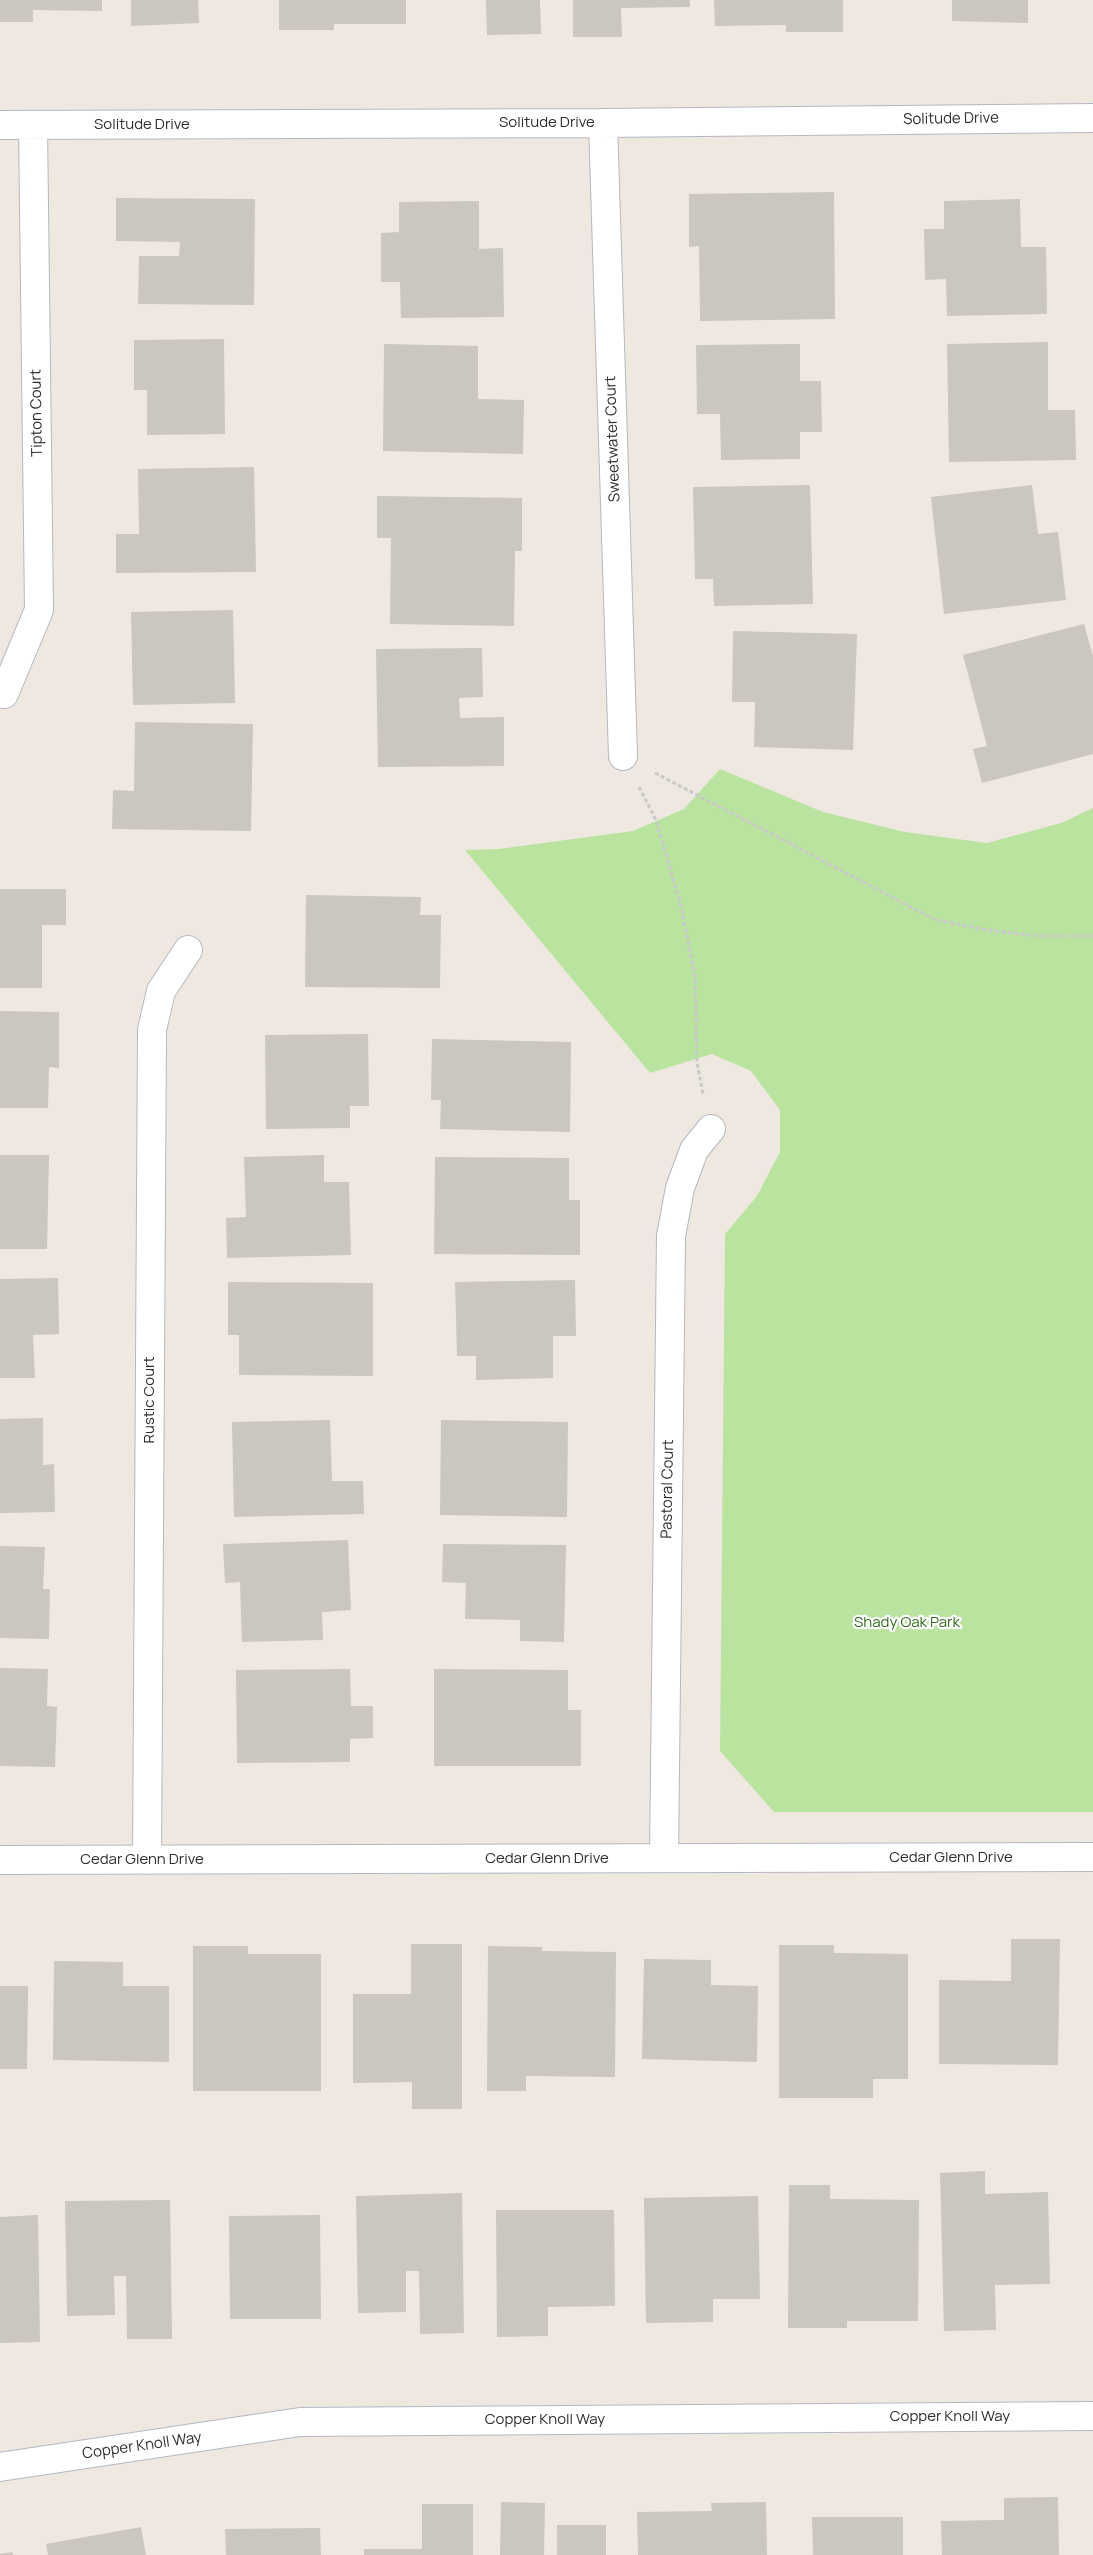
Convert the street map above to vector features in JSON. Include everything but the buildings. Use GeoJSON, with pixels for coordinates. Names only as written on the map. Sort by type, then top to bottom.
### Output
{"type":"FeatureCollection","features":[{"type":"Feature","properties":{"kind":"street","name":"Solitude Drive"},"geometry":{"type":"LineString","coordinates":[[0,125],[603,123],[1093,118]]}},
{"type":"Feature","properties":{"kind":"street","name":"Sweetwater Court"},"geometry":{"type":"LineString","coordinates":[[603,123],[623,756]]}},
{"type":"Feature","properties":{"kind":"street","name":"Tipton Court"},"geometry":{"type":"LineString","coordinates":[[4,694],[39,610],[34,125]]}},
{"type":"Feature","properties":{"kind":"street","name":"Rustic Court"},"geometry":{"type":"LineString","coordinates":[[146,1860],[152,1030],[161,991],[188,950]]}},
{"type":"Feature","properties":{"kind":"street","name":"Pastoral Court"},"geometry":{"type":"LineString","coordinates":[[664,1858],[671,1236],[683,1180],[694,1150],[711,1129]]}},
{"type":"Feature","properties":{"kind":"street","name":"Cedar Glenn Drive"},"geometry":{"type":"LineString","coordinates":[[0,1860],[1093,1857]]}},
{"type":"Feature","properties":{"kind":"street","name":"Copper Knoll Way"},"geometry":{"type":"LineString","coordinates":[[0,2467],[300,2422],[1093,2416]]}},
{"type":"Feature","properties":{"kind":"path"},"geometry":{"type":"LineString","coordinates":[[623,756],[936,920],[982,929],[1036,936],[1093,936]]}},
{"type":"Feature","properties":{"kind":"path"},"geometry":{"type":"LineString","coordinates":[[623,756],[656,820],[680,902],[695,976],[697,1062],[711,1129]]}},
{"type":"Feature","properties":{"kind":"green space","name":"Shady Oak Park"},"geometry":{"type":"Polygon","coordinates":[[[720,769],[823,812],[905,832],[987,843],[1061,823],[1093,808],[1093,1812],[774,1812],[720,1751],[725,1234],[757,1196],[780,1152],[780,1110],[751,1071],[712,1054],[650,1073],[465,850],[499,849],[633,831],[684,809],[720,769]]]}}]}
